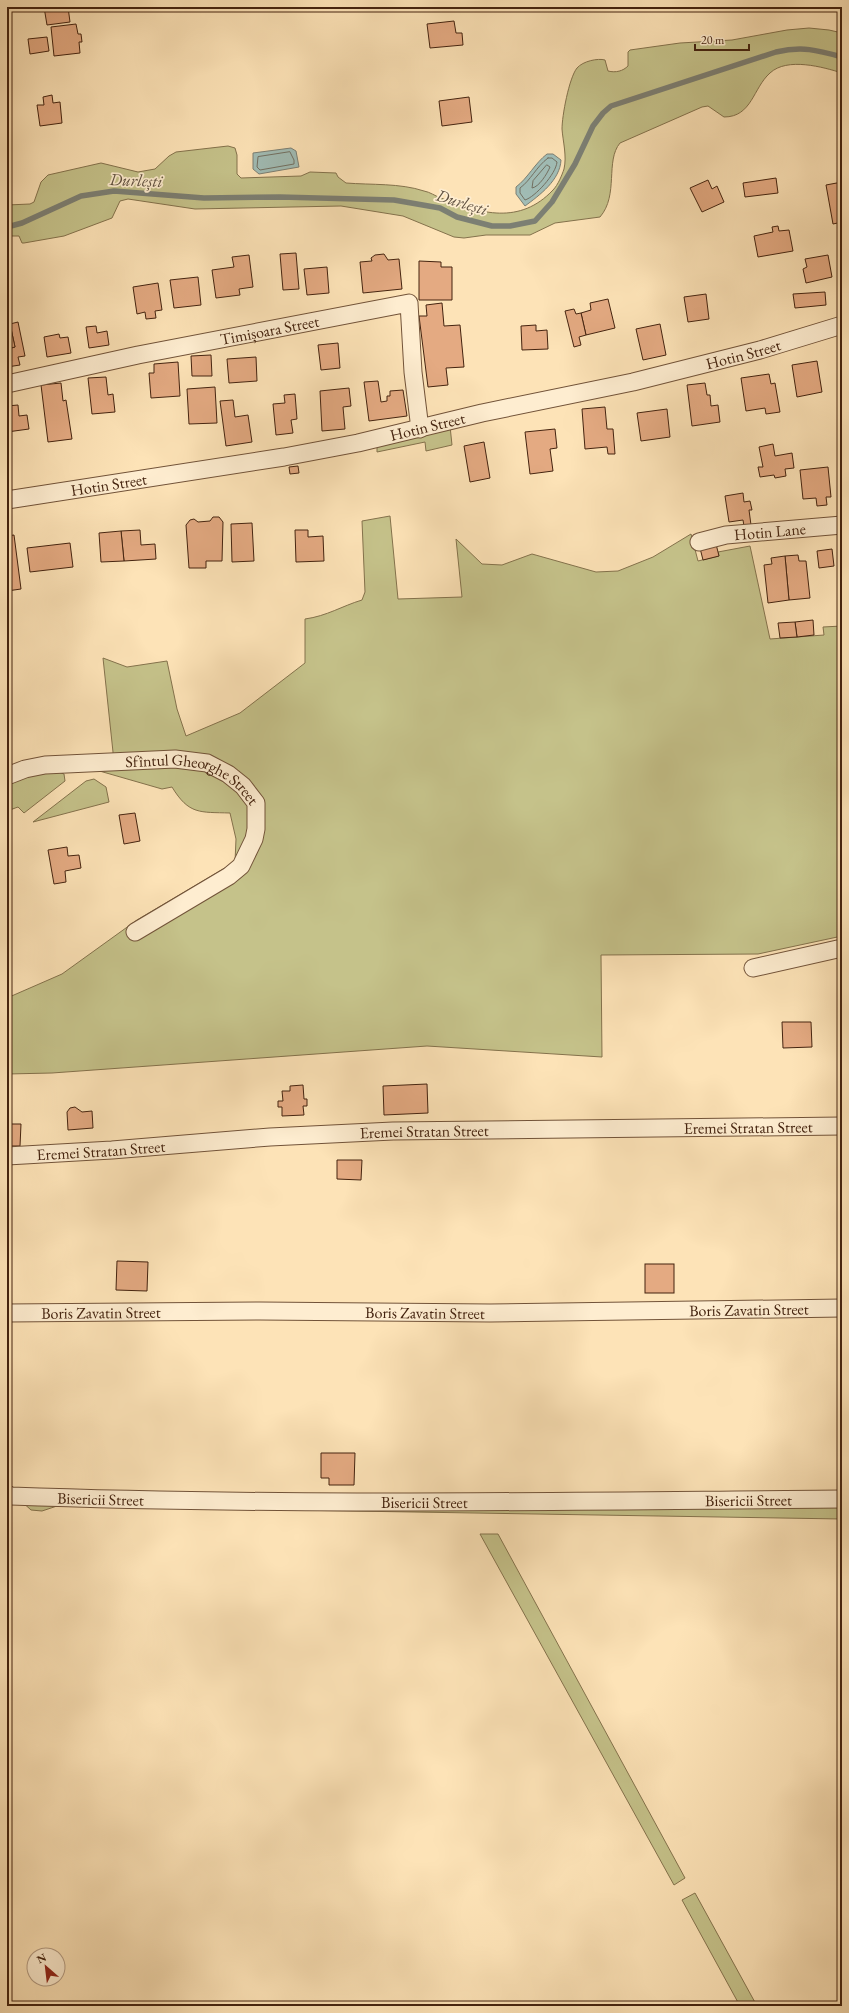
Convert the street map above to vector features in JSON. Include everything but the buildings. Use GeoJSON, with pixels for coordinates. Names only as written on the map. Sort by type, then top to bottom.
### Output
{"type":"FeatureCollection","features":[{"type":"Feature","properties":{"kind":"street","name":"Timișoara Street"},"geometry":{"type":"LineString","coordinates":[[7,384],[138,355],[409,303],[413,372],[420,429]]}},
{"type":"Feature","properties":{"kind":"street","name":"Hotin Street"},"geometry":{"type":"LineString","coordinates":[[7,500],[284,457],[420,429],[482,413],[634,382],[760,350],[842,325]]}},
{"type":"Feature","properties":{"kind":"street","name":"Hotin Lane"},"geometry":{"type":"LineString","coordinates":[[700,542],[726,535],[842,525]]}},
{"type":"Feature","properties":{"kind":"street","name":"Sfîntul Gheorghe Street"},"geometry":{"type":"LineString","coordinates":[[7,776],[25,769],[45,765],[175,759],[208,763],[228,774],[243,786],[256,803],[256,829],[254,839],[241,866],[229,876],[135,932]]}},
{"type":"Feature","properties":{"kind":"street"},"geometry":{"type":"LineString","coordinates":[[753,968],[842,948]]}},
{"type":"Feature","properties":{"kind":"street","name":"Eremei Stratan Street"},"geometry":{"type":"LineString","coordinates":[[7,1156],[112,1150],[270,1137],[394,1130],[842,1126]]}},
{"type":"Feature","properties":{"kind":"street","name":"Boris Zavatin Street"},"geometry":{"type":"LineString","coordinates":[[7,1313],[260,1311],[490,1313],[842,1308]]}},
{"type":"Feature","properties":{"kind":"street","name":"Bisericii Street"},"geometry":{"type":"LineString","coordinates":[[7,1494],[10,1496],[76,1498],[430,1502],[842,1499]]}},
{"type":"Feature","properties":{"kind":"shaded area"},"geometry":{"type":"Polygon","coordinates":[[[809,28],[842,33],[842,73],[815,66],[795,64],[786,65],[777,68],[770,73],[764,79],[746,107],[741,112],[733,116],[724,117],[708,106],[702,107],[620,143],[613,159],[609,199],[606,208],[600,217],[555,223],[530,235],[486,235],[464,238],[454,237],[403,216],[341,206],[195,209],[128,199],[120,201],[112,218],[64,236],[22,243],[19,236],[7,236],[7,205],[30,204],[34,202],[41,182],[48,175],[101,163],[138,172],[155,169],[169,156],[176,152],[228,146],[235,148],[237,155],[237,174],[241,178],[301,176],[310,172],[336,173],[338,177],[346,183],[415,188],[456,204],[485,212],[514,212],[527,208],[540,201],[553,190],[560,180],[565,164],[562,129],[563,115],[571,80],[577,68],[583,64],[602,59],[605,60],[608,71],[617,72],[628,66],[628,52],[630,50],[680,43],[732,40],[787,30],[809,28]]]}},
{"type":"Feature","properties":{"kind":"shaded area"},"geometry":{"type":"Polygon","coordinates":[[[450,426],[452,445],[426,451],[425,442],[377,452],[377,444],[450,426]]]}},
{"type":"Feature","properties":{"kind":"shaded area"},"geometry":{"type":"Polygon","coordinates":[[[390,516],[398,599],[462,597],[456,539],[482,564],[502,565],[532,554],[596,572],[618,571],[653,557],[691,534],[698,561],[719,556],[718,552],[750,546],[770,639],[824,635],[823,627],[842,626],[842,936],[758,954],[601,955],[602,1057],[427,1046],[52,1073],[7,1074],[7,998],[62,974],[137,920],[235,862],[236,839],[230,813],[203,812],[196,810],[184,803],[172,787],[162,789],[96,770],[113,766],[113,752],[103,658],[127,667],[167,661],[177,709],[186,736],[240,713],[305,663],[305,619],[320,616],[362,600],[365,592],[362,521],[390,516]]]}},
{"type":"Feature","properties":{"kind":"shaded area"},"geometry":{"type":"Polygon","coordinates":[[[51,769],[64,774],[65,781],[24,813],[18,807],[7,811],[7,781],[51,769]]]}},
{"type":"Feature","properties":{"kind":"shaded area"},"geometry":{"type":"Polygon","coordinates":[[[94,779],[106,787],[109,802],[33,822],[86,781],[94,779]]]}},
{"type":"Feature","properties":{"kind":"shaded area"},"geometry":{"type":"Polygon","coordinates":[[[20,1500],[842,1505],[842,1519],[228,1509],[87,1504],[57,1506],[42,1511],[31,1510],[20,1500]]]}},
{"type":"Feature","properties":{"kind":"shaded area"},"geometry":{"type":"Polygon","coordinates":[[[480,1534],[498,1534],[685,1878],[674,1885],[480,1534]]]}},
{"type":"Feature","properties":{"kind":"shaded area"},"geometry":{"type":"Polygon","coordinates":[[[695,1893],[757,2006],[740,2006],[682,1900],[695,1893]]]}},
{"type":"Feature","properties":{"kind":"water"},"geometry":{"type":"Polygon","coordinates":[[[291,148],[296,151],[299,167],[259,174],[253,169],[253,153],[291,148]]]}},
{"type":"Feature","properties":{"kind":"water"},"geometry":{"type":"Polygon","coordinates":[[[547,154],[553,154],[561,160],[560,167],[553,180],[543,192],[525,206],[516,194],[516,187],[547,154]]]}},
{"type":"Feature","properties":{"kind":"waterway","name":"Durlești"},"geometry":{"type":"LineString","coordinates":[[7,227],[22,223],[81,196],[114,191],[204,198],[280,197],[394,200],[440,208],[457,217],[492,226],[510,226],[535,221],[552,202],[575,164],[593,126],[603,113],[611,106],[785,50],[802,49],[825,52],[842,57]]}}]}
